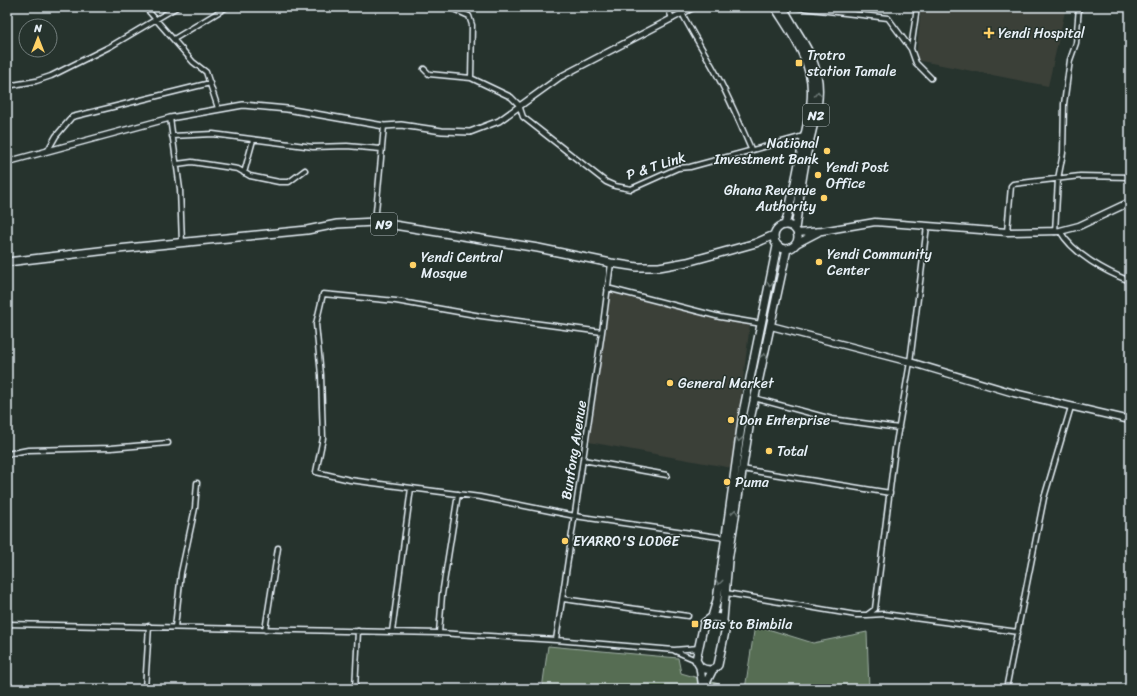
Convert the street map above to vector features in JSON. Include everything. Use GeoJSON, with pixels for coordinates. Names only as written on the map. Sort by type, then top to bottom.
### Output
{"type":"FeatureCollection","features":[{"type":"Feature","properties":{"kind":"highway","name":"N2"},"geometry":{"type":"LineString","coordinates":[[776,7],[801,48],[810,74],[810,104],[791,205],[785,225]]}},
{"type":"Feature","properties":{"kind":"highway","name":"N2"},"geometry":{"type":"LineString","coordinates":[[783,7],[809,52],[817,76],[818,98],[815,120],[808,148],[796,231]]}},
{"type":"Feature","properties":{"kind":"highway","name":"N9"},"geometry":{"type":"LineString","coordinates":[[7,262],[108,250],[182,244],[307,230],[337,224],[375,222],[538,248],[637,267],[659,267],[687,262],[756,243],[775,241]]}},
{"type":"Feature","properties":{"kind":"highway"},"geometry":{"type":"LineString","coordinates":[[785,225],[796,231],[796,244],[787,250],[754,398],[728,561],[726,593],[722,620],[726,627],[718,665],[713,669],[703,689],[700,667],[696,660],[704,623],[712,617],[717,600],[743,413],[762,324],[775,241],[778,228],[785,225]]}},
{"type":"Feature","properties":{"kind":"highway"},"geometry":{"type":"LineString","coordinates":[[775,241],[787,250]]}},
{"type":"Feature","properties":{"kind":"highway"},"geometry":{"type":"LineString","coordinates":[[712,617],[722,620]]}},
{"type":"Feature","properties":{"kind":"highway"},"geometry":{"type":"LineString","coordinates":[[700,667],[708,670],[713,669]]}},
{"type":"Feature","properties":{"kind":"main road"},"geometry":{"type":"LineString","coordinates":[[796,231],[822,231],[875,222],[1007,232],[1057,232],[1080,226],[1130,202]]}},
{"type":"Feature","properties":{"kind":"main road"},"geometry":{"type":"LineString","coordinates":[[796,244],[822,231]]}},
{"type":"Feature","properties":{"kind":"main road"},"geometry":{"type":"LineString","coordinates":[[771,326],[910,362],[1071,407],[1130,420]]}},
{"type":"Feature","properties":{"kind":"street"},"geometry":{"type":"LineString","coordinates":[[145,7],[193,62],[206,72],[218,108]]}},
{"type":"Feature","properties":{"kind":"street"},"geometry":{"type":"LineString","coordinates":[[7,86],[36,81],[52,76],[155,20],[172,8],[177,7]]}},
{"type":"Feature","properties":{"kind":"street"},"geometry":{"type":"LineString","coordinates":[[174,39],[226,7]]}},
{"type":"Feature","properties":{"kind":"street"},"geometry":{"type":"LineString","coordinates":[[449,7],[469,16],[472,25],[471,78]]}},
{"type":"Feature","properties":{"kind":"street"},"geometry":{"type":"LineString","coordinates":[[668,7],[672,18]]}},
{"type":"Feature","properties":{"kind":"street"},"geometry":{"type":"LineString","coordinates":[[7,162],[170,118],[218,108],[243,105],[287,109],[384,126],[401,125],[442,131],[470,132],[500,121],[519,105],[560,77],[694,7]]}},
{"type":"Feature","properties":{"kind":"street"},"geometry":{"type":"LineString","coordinates":[[793,7],[888,18],[911,49],[916,63],[931,78]]}},
{"type":"Feature","properties":{"kind":"street"},"geometry":{"type":"LineString","coordinates":[[911,49],[917,7]]}},
{"type":"Feature","properties":{"kind":"street"},"geometry":{"type":"LineString","coordinates":[[1079,7],[1076,43],[1070,60],[1064,104],[1063,153],[1058,179],[1057,232],[1066,241],[1106,271],[1130,281]]}},
{"type":"Feature","properties":{"kind":"street"},"geometry":{"type":"LineString","coordinates":[[682,13],[694,39],[708,58],[751,149]]}},
{"type":"Feature","properties":{"kind":"street"},"geometry":{"type":"LineString","coordinates":[[424,69],[429,74],[471,78],[511,97],[519,105]]}},
{"type":"Feature","properties":{"kind":"street"},"geometry":{"type":"LineString","coordinates":[[48,150],[56,136],[72,117],[210,83]]}},
{"type":"Feature","properties":{"kind":"street","name":"P & T Link"},"geometry":{"type":"LineString","coordinates":[[519,105],[523,117],[606,182],[615,186],[631,189],[678,168],[690,167],[751,149],[804,136]]}},
{"type":"Feature","properties":{"kind":"street"},"geometry":{"type":"LineString","coordinates":[[170,118],[177,164],[182,244]]}},
{"type":"Feature","properties":{"kind":"street"},"geometry":{"type":"LineString","coordinates":[[375,222],[384,126]]}},
{"type":"Feature","properties":{"kind":"street"},"geometry":{"type":"LineString","coordinates":[[172,136],[213,134],[313,147],[347,146],[381,149]]}},
{"type":"Feature","properties":{"kind":"street"},"geometry":{"type":"LineString","coordinates":[[244,173],[253,140]]}},
{"type":"Feature","properties":{"kind":"street"},"geometry":{"type":"LineString","coordinates":[[177,164],[192,162],[238,169],[250,176],[265,180],[289,182],[305,170]]}},
{"type":"Feature","properties":{"kind":"street"},"geometry":{"type":"LineString","coordinates":[[1007,232],[1011,186],[1013,184],[1080,176],[1130,177]]}},
{"type":"Feature","properties":{"kind":"street"},"geometry":{"type":"LineString","coordinates":[[867,615],[875,609],[899,428],[910,362],[927,226]]}},
{"type":"Feature","properties":{"kind":"street","name":"Bunfong Avenue"},"geometry":{"type":"LineString","coordinates":[[556,640],[611,263]]}},
{"type":"Feature","properties":{"kind":"street"},"geometry":{"type":"LineString","coordinates":[[607,288],[720,317],[762,324]]}},
{"type":"Feature","properties":{"kind":"street"},"geometry":{"type":"LineString","coordinates":[[602,332],[480,316],[396,301],[323,294],[316,324],[321,375],[323,438],[316,472],[356,481],[500,500],[575,516],[725,538]]}},
{"type":"Feature","properties":{"kind":"street"},"geometry":{"type":"LineString","coordinates":[[754,398],[832,419],[899,428]]}},
{"type":"Feature","properties":{"kind":"street"},"geometry":{"type":"LineString","coordinates":[[1006,689],[1044,498],[1071,407]]}},
{"type":"Feature","properties":{"kind":"street"},"geometry":{"type":"LineString","coordinates":[[7,454],[28,450],[118,448],[168,443]]}},
{"type":"Feature","properties":{"kind":"street"},"geometry":{"type":"LineString","coordinates":[[582,460],[667,475]]}},
{"type":"Feature","properties":{"kind":"street"},"geometry":{"type":"LineString","coordinates":[[742,469],[890,493]]}},
{"type":"Feature","properties":{"kind":"street"},"geometry":{"type":"LineString","coordinates":[[176,627],[181,573],[195,508],[197,483]]}},
{"type":"Feature","properties":{"kind":"street"},"geometry":{"type":"LineString","coordinates":[[392,632],[411,488]]}},
{"type":"Feature","properties":{"kind":"street"},"geometry":{"type":"LineString","coordinates":[[439,633],[442,595],[458,494]]}},
{"type":"Feature","properties":{"kind":"street"},"geometry":{"type":"LineString","coordinates":[[265,630],[278,548]]}},
{"type":"Feature","properties":{"kind":"street"},"geometry":{"type":"LineString","coordinates":[[726,593],[856,615],[884,614],[1018,632]]}},
{"type":"Feature","properties":{"kind":"street"},"geometry":{"type":"LineString","coordinates":[[563,599],[688,616]]}},
{"type":"Feature","properties":{"kind":"street"},"geometry":{"type":"LineString","coordinates":[[7,624],[439,633],[556,640],[674,650],[699,648]]}},
{"type":"Feature","properties":{"kind":"street"},"geometry":{"type":"LineString","coordinates":[[145,689],[149,626]]}},
{"type":"Feature","properties":{"kind":"street"},"geometry":{"type":"LineString","coordinates":[[355,689],[358,631]]}},
{"type":"Feature","properties":{"kind":"street"},"geometry":{"type":"LineString","coordinates":[[674,650],[696,660]]}},
{"type":"Feature","properties":{"kind":"shaded area","name":"Yendi Hospital"},"geometry":{"type":"Polygon","coordinates":[[[921,7],[1066,7],[1048,86],[916,60],[921,7]]]}},
{"type":"Feature","properties":{"kind":"shaded area","name":"General Market"},"geometry":{"type":"Polygon","coordinates":[[[611,289],[750,324],[732,468],[589,442],[611,289]]]}},
{"type":"Feature","properties":{"kind":"green space"},"geometry":{"type":"Polygon","coordinates":[[[755,625],[813,643],[867,632],[869,689],[745,689],[755,625]]]}},
{"type":"Feature","properties":{"kind":"green space"},"geometry":{"type":"Polygon","coordinates":[[[548,646],[678,658],[681,673],[736,689],[542,689],[548,646]]]}},
{"type":"Feature","properties":{"kind":"place","name":"Yendi Hospital"},"geometry":{"type":"Point","coordinates":[989,33]}},
{"type":"Feature","properties":{"kind":"place","name":"Trotro station Tamale"},"geometry":{"type":"Point","coordinates":[799,63]}},
{"type":"Feature","properties":{"kind":"place","name":"National Investment Bank"},"geometry":{"type":"Point","coordinates":[827,151]}},
{"type":"Feature","properties":{"kind":"place","name":"Yendi Post Office"},"geometry":{"type":"Point","coordinates":[818,175]}},
{"type":"Feature","properties":{"kind":"place","name":"Ghana Revenue Authority"},"geometry":{"type":"Point","coordinates":[824,198]}},
{"type":"Feature","properties":{"kind":"place","name":"Yendi Community Center"},"geometry":{"type":"Point","coordinates":[819,262]}},
{"type":"Feature","properties":{"kind":"place","name":"Yendi Central Mosque"},"geometry":{"type":"Point","coordinates":[413,265]}},
{"type":"Feature","properties":{"kind":"place","name":"General Market"},"geometry":{"type":"Point","coordinates":[670,383]}},
{"type":"Feature","properties":{"kind":"place","name":"Don Enterprise"},"geometry":{"type":"Point","coordinates":[731,420]}},
{"type":"Feature","properties":{"kind":"place","name":"Total"},"geometry":{"type":"Point","coordinates":[769,451]}},
{"type":"Feature","properties":{"kind":"place","name":"Puma"},"geometry":{"type":"Point","coordinates":[727,482]}},
{"type":"Feature","properties":{"kind":"place","name":"EYARRO'S LODGE"},"geometry":{"type":"Point","coordinates":[565,541]}},
{"type":"Feature","properties":{"kind":"place","name":"Bus to Bimbila"},"geometry":{"type":"Point","coordinates":[695,624]}}]}
